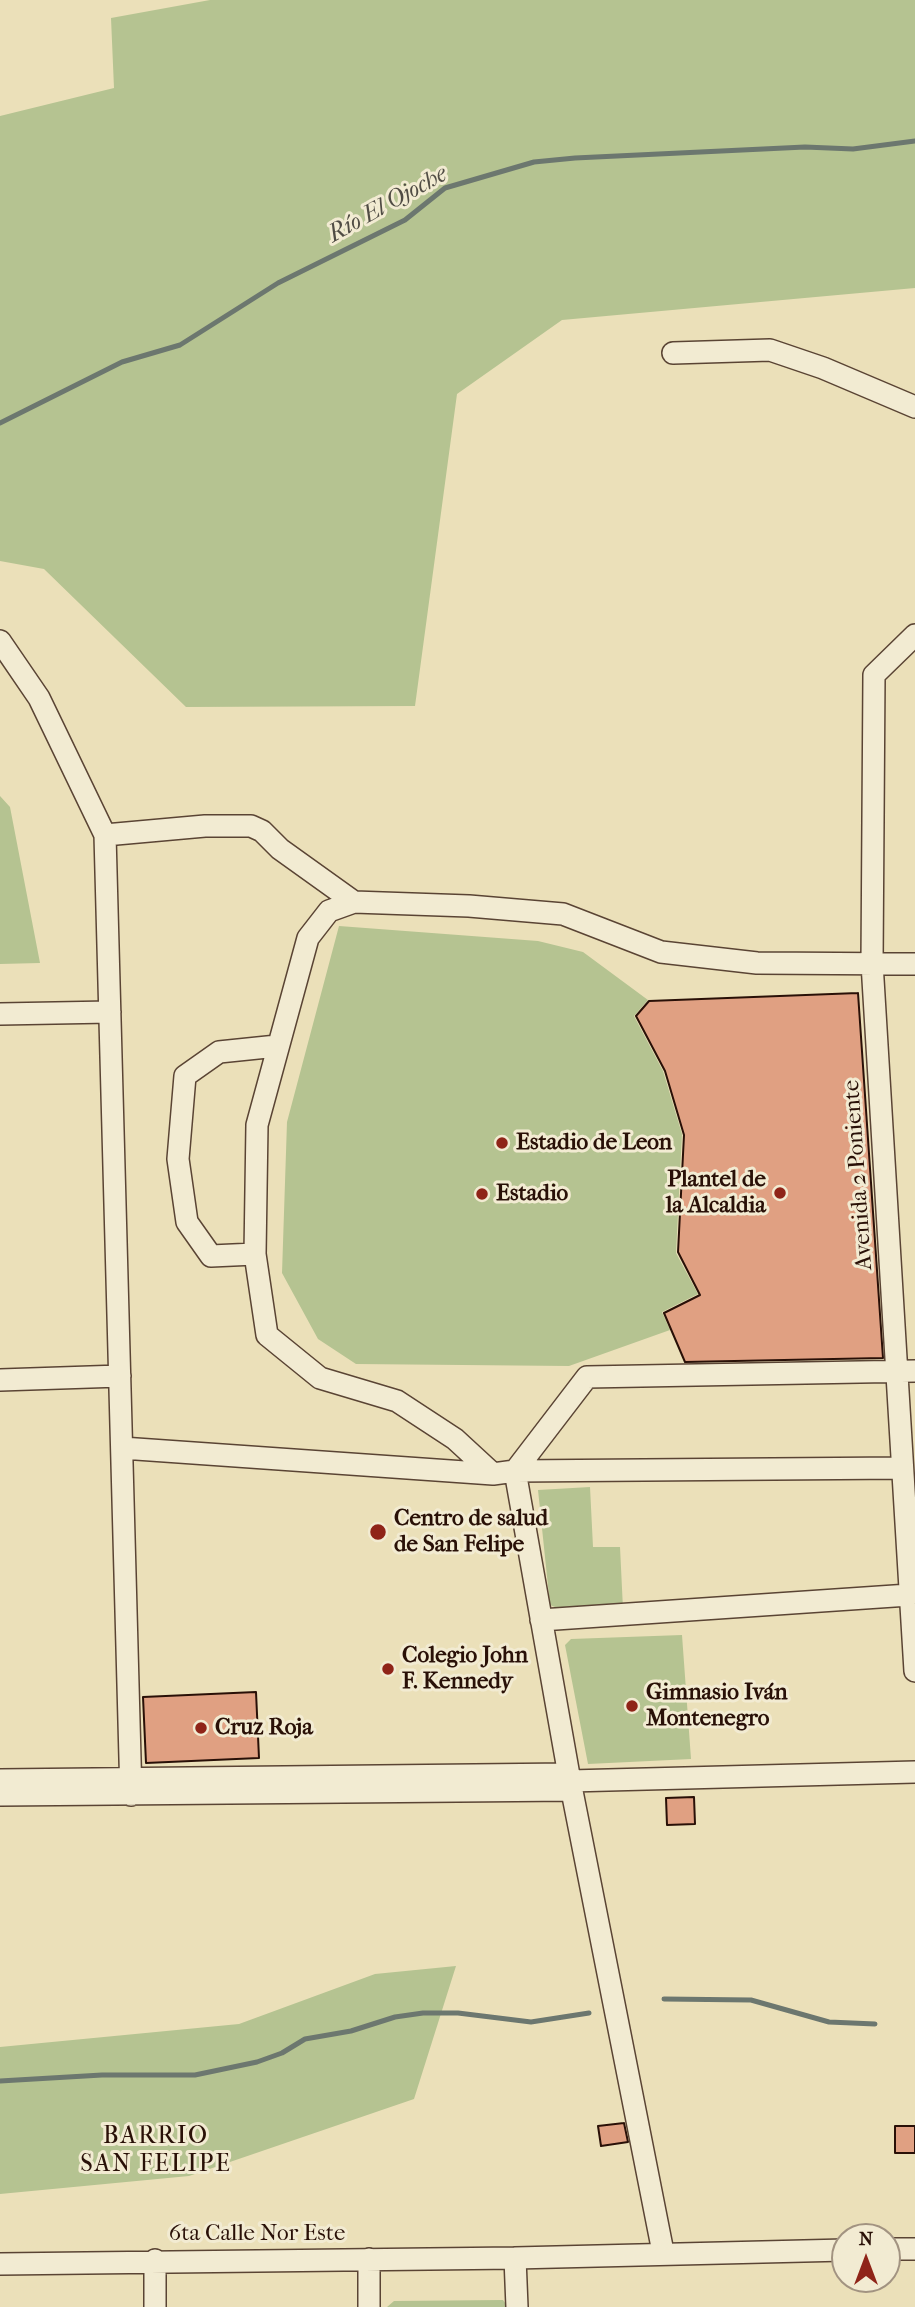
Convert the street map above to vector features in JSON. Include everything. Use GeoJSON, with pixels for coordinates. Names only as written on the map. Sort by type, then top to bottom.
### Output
{"type":"FeatureCollection","features":[{"type":"Feature","properties":{"kind":"street"},"geometry":{"type":"LineString","coordinates":[[673,353],[769,349],[915,407]]}},
{"type":"Feature","properties":{"kind":"street","name":"Avenida 2 Poniente"},"geometry":{"type":"LineString","coordinates":[[915,635],[874,675],[872,963],[906,1371],[902,1468],[915,1671]]}},
{"type":"Feature","properties":{"kind":"street"},"geometry":{"type":"LineString","coordinates":[[0,641],[39,698],[106,835],[131,1787]]}},
{"type":"Feature","properties":{"kind":"street"},"geometry":{"type":"LineString","coordinates":[[106,835],[205,826],[251,826],[262,831],[280,849],[354,902]]}},
{"type":"Feature","properties":{"kind":"street"},"geometry":{"type":"LineString","coordinates":[[493,1474],[455,1439],[397,1401],[320,1378],[267,1335],[255,1254],[257,1125],[309,938],[329,911],[354,902],[470,906],[564,914],[661,952],[757,963],[915,964]]}},
{"type":"Feature","properties":{"kind":"street"},"geometry":{"type":"LineString","coordinates":[[0,1014],[110,1012]]}},
{"type":"Feature","properties":{"kind":"street"},"geometry":{"type":"LineString","coordinates":[[255,1254],[211,1256],[187,1222],[178,1159],[185,1076],[219,1052],[277,1046]]}},
{"type":"Feature","properties":{"kind":"street"},"geometry":{"type":"LineString","coordinates":[[831,2250],[663,2252],[570,1782],[515,1471],[587,1377],[906,1371]]}},
{"type":"Feature","properties":{"kind":"street"},"geometry":{"type":"LineString","coordinates":[[0,1380],[120,1376]]}},
{"type":"Feature","properties":{"kind":"street"},"geometry":{"type":"LineString","coordinates":[[122,1448],[493,1474],[515,1471],[902,1468]]}},
{"type":"Feature","properties":{"kind":"street"},"geometry":{"type":"LineString","coordinates":[[541,1620],[909,1595]]}},
{"type":"Feature","properties":{"kind":"street"},"geometry":{"type":"LineString","coordinates":[[0,1795],[131,1787],[570,1782],[915,1772]]}},
{"type":"Feature","properties":{"kind":"street"},"geometry":{"type":"LineString","coordinates":[[0,1780],[131,1787]]}},
{"type":"Feature","properties":{"kind":"street","name":"6ta Calle Nor Este"},"geometry":{"type":"LineString","coordinates":[[0,2264],[155,2260],[515,2258],[663,2252]]}},
{"type":"Feature","properties":{"kind":"street"},"geometry":{"type":"LineString","coordinates":[[515,2258],[517,2307]]}},
{"type":"Feature","properties":{"kind":"street"},"geometry":{"type":"LineString","coordinates":[[369,2259],[369,2307]]}},
{"type":"Feature","properties":{"kind":"street"},"geometry":{"type":"LineString","coordinates":[[155,2260],[155,2307]]}},
{"type":"Feature","properties":{"kind":"green space"},"geometry":{"type":"Polygon","coordinates":[[[210,0],[915,0],[915,288],[562,320],[457,394],[415,706],[186,707],[44,569],[0,561],[0,116],[114,88],[111,18],[210,0]]]}},
{"type":"Feature","properties":{"kind":"green space"},"geometry":{"type":"Polygon","coordinates":[[[0,796],[10,807],[40,963],[0,964],[0,796]]]}},
{"type":"Feature","properties":{"kind":"green space","name":"Estadio de Leon"},"geometry":{"type":"Polygon","coordinates":[[[339,926],[538,941],[583,952],[648,1000],[634,1016],[663,1071],[682,1134],[676,1253],[698,1294],[662,1312],[670,1330],[569,1366],[356,1364],[318,1339],[282,1273],[287,1122],[339,926]]]}},
{"type":"Feature","properties":{"kind":"green space"},"geometry":{"type":"Polygon","coordinates":[[[590,1487],[593,1547],[620,1547],[623,1609],[570,1613],[550,1605],[538,1490],[590,1487]]]}},
{"type":"Feature","properties":{"kind":"green space","name":"Gimnasio Iván Montenegro"},"geometry":{"type":"Polygon","coordinates":[[[682,1635],[691,1759],[588,1764],[565,1645],[571,1639],[682,1635]]]}},
{"type":"Feature","properties":{"kind":"green space"},"geometry":{"type":"Polygon","coordinates":[[[456,1966],[414,2099],[189,2176],[0,2194],[0,2047],[239,2024],[375,1974],[456,1966]]]}},
{"type":"Feature","properties":{"kind":"green space"},"geometry":{"type":"Polygon","coordinates":[[[503,2300],[508,2307],[387,2307],[394,2301],[503,2300]]]}},
{"type":"Feature","properties":{"kind":"building","name":"Plantel de la Alcaldia"},"geometry":{"type":"Polygon","coordinates":[[[858,993],[883,1358],[685,1362],[664,1313],[700,1295],[678,1252],[684,1135],[665,1071],[636,1016],[649,1001],[858,993]]]}},
{"type":"Feature","properties":{"kind":"building","name":"Cruz Roja"},"geometry":{"type":"Polygon","coordinates":[[[256,1692],[259,1758],[146,1763],[143,1697],[256,1692]]]}},
{"type":"Feature","properties":{"kind":"building"},"geometry":{"type":"Polygon","coordinates":[[[694,1797],[695,1824],[667,1825],[666,1798],[694,1797]]]}},
{"type":"Feature","properties":{"kind":"building"},"geometry":{"type":"Polygon","coordinates":[[[624,2123],[628,2142],[601,2146],[598,2126],[624,2123]]]}},
{"type":"Feature","properties":{"kind":"building"},"geometry":{"type":"Polygon","coordinates":[[[895,2126],[915,2126],[915,2153],[895,2153],[895,2126]]]}},
{"type":"Feature","properties":{"kind":"waterway","name":"Río El Ojoche"},"geometry":{"type":"LineString","coordinates":[[0,423],[122,362],[180,345],[278,283],[405,220],[445,188],[534,162],[805,147],[853,149],[915,141]]}},
{"type":"Feature","properties":{"kind":"waterway"},"geometry":{"type":"LineString","coordinates":[[664,1999],[751,2000],[829,2022],[875,2024]]}},
{"type":"Feature","properties":{"kind":"waterway"},"geometry":{"type":"LineString","coordinates":[[0,2081],[102,2075],[195,2075],[257,2062],[282,2053],[305,2039],[351,2031],[395,2017],[423,2013],[458,2013],[531,2022],[589,2013]]}},
{"type":"Feature","properties":{"kind":"place","name":"Estadio de Leon"},"geometry":{"type":"Point","coordinates":[502,1143]}},
{"type":"Feature","properties":{"kind":"place","name":"Plantel de la Alcaldia"},"geometry":{"type":"Point","coordinates":[780,1193]}},
{"type":"Feature","properties":{"kind":"place","name":"Estadio"},"geometry":{"type":"Point","coordinates":[482,1194]}},
{"type":"Feature","properties":{"kind":"place","name":"Centro de salud de San Felipe"},"geometry":{"type":"Point","coordinates":[378,1532]}},
{"type":"Feature","properties":{"kind":"place","name":"Colegio John F. Kennedy"},"geometry":{"type":"Point","coordinates":[388,1669]}},
{"type":"Feature","properties":{"kind":"place","name":"Gimnasio Iván Montenegro"},"geometry":{"type":"Point","coordinates":[632,1706]}},
{"type":"Feature","properties":{"kind":"place","name":"Cruz Roja"},"geometry":{"type":"Point","coordinates":[201,1728]}},
{"type":"Feature","properties":{"kind":"district","name":"BARRIO SAN FELIPE"},"geometry":{"type":"Point","coordinates":[156,2151]}}]}
